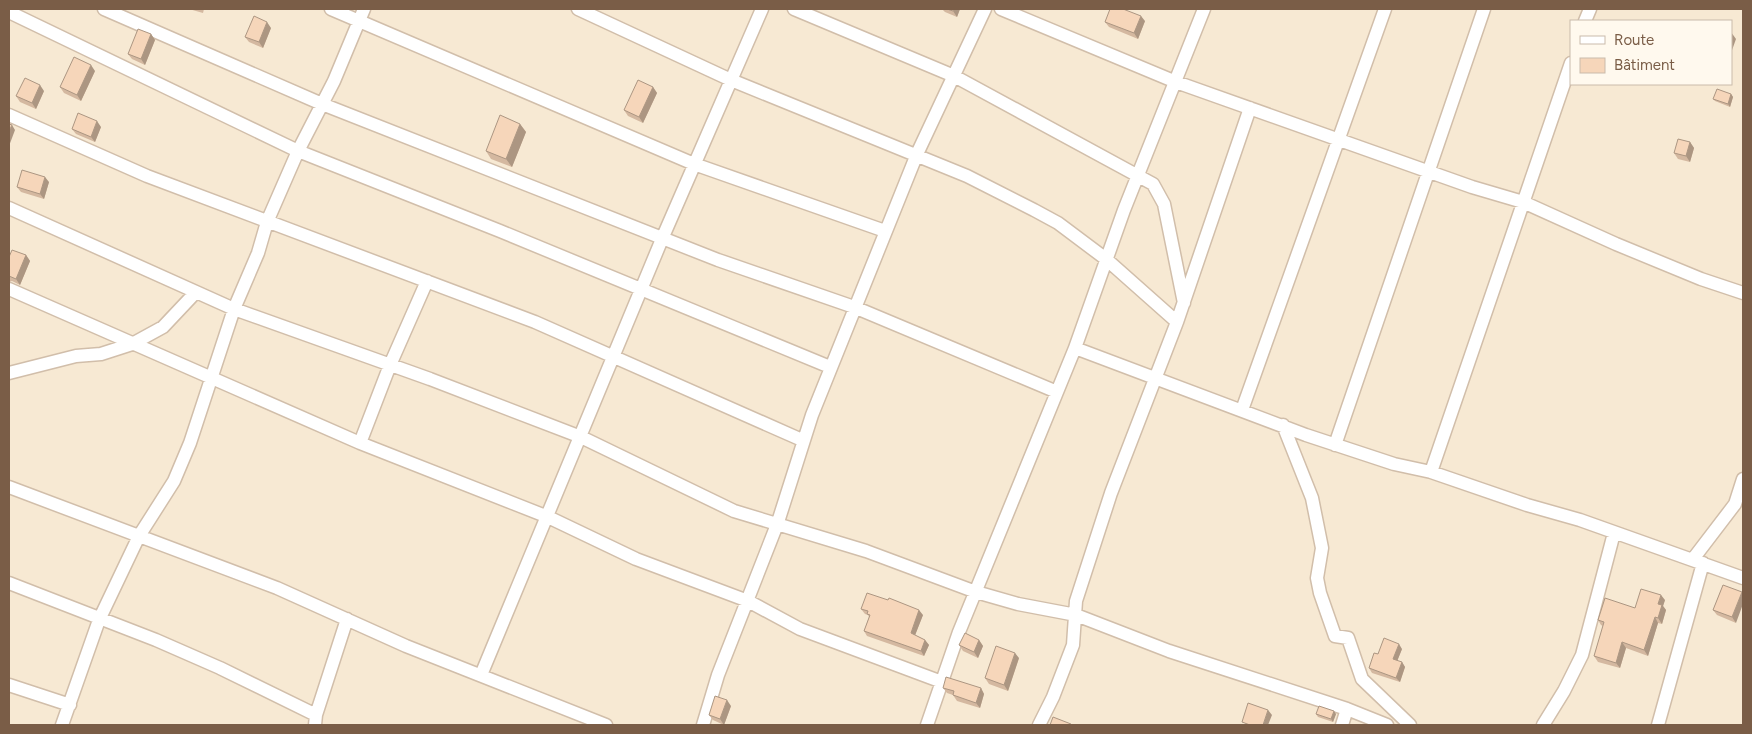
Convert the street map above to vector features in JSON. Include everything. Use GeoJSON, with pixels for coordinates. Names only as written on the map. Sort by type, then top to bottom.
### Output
{"type":"FeatureCollection","features":[{"type":"Feature","properties":{"kind":"street"},"geometry":{"type":"LineString","coordinates":[[104,9],[322,104],[662,239],[854,307],[1057,392]]}},
{"type":"Feature","properties":{"kind":"street"},"geometry":{"type":"LineString","coordinates":[[331,9],[694,164],[885,231]]}},
{"type":"Feature","properties":{"kind":"street"},"geometry":{"type":"LineString","coordinates":[[62,725],[99,620],[139,536],[174,481],[190,443],[234,309],[258,253],[267,222],[298,151],[334,81],[364,9]]}},
{"type":"Feature","properties":{"kind":"street"},"geometry":{"type":"LineString","coordinates":[[578,9],[731,80],[917,154],[1034,210],[1058,224],[1106,259],[1177,322]]}},
{"type":"Feature","properties":{"kind":"street"},"geometry":{"type":"LineString","coordinates":[[481,675],[662,239],[762,9]]}},
{"type":"Feature","properties":{"kind":"street"},"geometry":{"type":"LineString","coordinates":[[794,9],[954,76],[1153,184],[1164,204],[1184,303]]}},
{"type":"Feature","properties":{"kind":"street"},"geometry":{"type":"LineString","coordinates":[[703,725],[718,675],[778,522],[802,440],[830,367],[917,154],[985,9]]}},
{"type":"Feature","properties":{"kind":"street"},"geometry":{"type":"LineString","coordinates":[[1001,9],[1176,82],[1523,202],[1616,244],[1701,279],[1743,293]]}},
{"type":"Feature","properties":{"kind":"street"},"geometry":{"type":"LineString","coordinates":[[927,725],[958,632],[1075,348],[1106,259],[1204,9]]}},
{"type":"Feature","properties":{"kind":"street"},"geometry":{"type":"LineString","coordinates":[[1242,410],[1284,299],[1338,138],[1385,9]]}},
{"type":"Feature","properties":{"kind":"street"},"geometry":{"type":"LineString","coordinates":[[1335,445],[1484,9]]}},
{"type":"Feature","properties":{"kind":"street"},"geometry":{"type":"LineString","coordinates":[[9,12],[298,151],[642,289],[830,367]]}},
{"type":"Feature","properties":{"kind":"street"},"geometry":{"type":"LineString","coordinates":[[1431,472],[1570,66]]}},
{"type":"Feature","properties":{"kind":"street"},"geometry":{"type":"LineString","coordinates":[[1039,725],[1053,697],[1073,645],[1076,601],[1111,493],[1154,376],[1184,303],[1250,108]]}},
{"type":"Feature","properties":{"kind":"street"},"geometry":{"type":"LineString","coordinates":[[9,115],[131,170],[535,322],[802,440]]}},
{"type":"Feature","properties":{"kind":"street"},"geometry":{"type":"LineString","coordinates":[[9,208],[234,309],[581,437],[718,504],[866,551],[976,592],[1018,604],[1076,616],[1169,651],[1346,709],[1387,725]]}},
{"type":"Feature","properties":{"kind":"street"},"geometry":{"type":"LineString","coordinates":[[360,443],[390,365],[427,281]]}},
{"type":"Feature","properties":{"kind":"street"},"geometry":{"type":"LineString","coordinates":[[9,289],[360,443],[548,517],[636,559],[748,601],[800,629],[942,682]]}},
{"type":"Feature","properties":{"kind":"street"},"geometry":{"type":"LineString","coordinates":[[9,373],[76,356],[101,354],[132,344],[163,327],[196,292]]}},
{"type":"Feature","properties":{"kind":"street"},"geometry":{"type":"LineString","coordinates":[[1075,348],[1335,445],[1394,464],[1431,472],[1698,561],[1743,578]]}},
{"type":"Feature","properties":{"kind":"street"},"geometry":{"type":"LineString","coordinates":[[1283,425],[1312,498],[1322,548],[1317,578],[1320,594],[1334,636],[1348,638],[1362,679],[1410,725]]}},
{"type":"Feature","properties":{"kind":"street"},"geometry":{"type":"LineString","coordinates":[[1658,725],[1698,561],[1735,504],[1743,479]]}},
{"type":"Feature","properties":{"kind":"street"},"geometry":{"type":"LineString","coordinates":[[9,487],[277,588],[406,646],[606,725]]}},
{"type":"Feature","properties":{"kind":"street"},"geometry":{"type":"LineString","coordinates":[[1543,725],[1564,691],[1582,655],[1614,533]]}},
{"type":"Feature","properties":{"kind":"street"},"geometry":{"type":"LineString","coordinates":[[9,583],[99,620],[156,640],[220,668],[315,720],[347,619]]}},
{"type":"Feature","properties":{"kind":"street"},"geometry":{"type":"LineString","coordinates":[[9,685],[70,705]]}},
{"type":"Feature","properties":{"kind":"street"},"geometry":{"type":"LineString","coordinates":[[1342,725],[1346,709]]}},
{"type":"Feature","properties":{"kind":"shaded area"},"geometry":{"type":"Polygon","coordinates":[[[9,9],[1743,9],[1743,725],[9,725],[9,9]]]}},
{"type":"Feature","properties":{"kind":"building"},"geometry":{"type":"Polygon","coordinates":[[[1110,9],[1123,9],[1141,16],[1134,33],[1105,22],[1110,9]]]}},
{"type":"Feature","properties":{"kind":"building"},"geometry":{"type":"Polygon","coordinates":[[[254,16],[267,22],[259,42],[245,37],[254,16]]]}},
{"type":"Feature","properties":{"kind":"building"},"geometry":{"type":"Polygon","coordinates":[[[138,29],[151,34],[141,59],[128,54],[138,29]]]}},
{"type":"Feature","properties":{"kind":"building"},"geometry":{"type":"Polygon","coordinates":[[[74,57],[91,65],[77,95],[60,87],[74,57]]]}},
{"type":"Feature","properties":{"kind":"building"},"geometry":{"type":"Polygon","coordinates":[[[25,78],[40,85],[32,103],[16,96],[25,78]]]}},
{"type":"Feature","properties":{"kind":"building"},"geometry":{"type":"Polygon","coordinates":[[[638,80],[653,87],[639,117],[624,110],[638,80]]]}},
{"type":"Feature","properties":{"kind":"building"},"geometry":{"type":"Polygon","coordinates":[[[1717,89],[1731,94],[1728,104],[1713,99],[1717,89]]]}},
{"type":"Feature","properties":{"kind":"building"},"geometry":{"type":"Polygon","coordinates":[[[78,113],[97,121],[91,137],[72,129],[78,113]]]}},
{"type":"Feature","properties":{"kind":"building"},"geometry":{"type":"Polygon","coordinates":[[[500,115],[520,124],[506,159],[486,151],[500,115]]]}},
{"type":"Feature","properties":{"kind":"building"},"geometry":{"type":"Polygon","coordinates":[[[1678,139],[1690,142],[1686,156],[1674,153],[1678,139]]]}},
{"type":"Feature","properties":{"kind":"building"},"geometry":{"type":"Polygon","coordinates":[[[22,170],[45,177],[40,194],[17,187],[22,170]]]}},
{"type":"Feature","properties":{"kind":"building"},"geometry":{"type":"Polygon","coordinates":[[[12,250],[26,255],[16,279],[9,276],[9,257],[12,250]]]}},
{"type":"Feature","properties":{"kind":"building"},"geometry":{"type":"Polygon","coordinates":[[[1723,585],[1742,592],[1732,617],[1713,610],[1723,585]]]}},
{"type":"Feature","properties":{"kind":"building"},"geometry":{"type":"Polygon","coordinates":[[[1641,589],[1661,595],[1658,604],[1662,605],[1658,618],[1655,617],[1644,650],[1622,642],[1616,663],[1594,656],[1604,622],[1598,620],[1605,598],[1635,608],[1641,589]]]}},
{"type":"Feature","properties":{"kind":"building"},"geometry":{"type":"Polygon","coordinates":[[[867,593],[888,600],[889,598],[919,610],[911,633],[925,640],[921,651],[864,631],[870,615],[867,614],[868,611],[861,609],[867,593]]]}},
{"type":"Feature","properties":{"kind":"building"},"geometry":{"type":"Polygon","coordinates":[[[965,633],[979,640],[974,652],[959,645],[965,633]]]}},
{"type":"Feature","properties":{"kind":"building"},"geometry":{"type":"Polygon","coordinates":[[[1384,638],[1399,644],[1393,659],[1402,662],[1396,678],[1369,668],[1374,653],[1378,654],[1384,638]]]}},
{"type":"Feature","properties":{"kind":"building"},"geometry":{"type":"Polygon","coordinates":[[[996,646],[1015,653],[1004,685],[985,678],[996,646]]]}},
{"type":"Feature","properties":{"kind":"building"},"geometry":{"type":"Polygon","coordinates":[[[946,677],[981,688],[976,703],[953,695],[954,691],[943,688],[946,677]]]}},
{"type":"Feature","properties":{"kind":"building"},"geometry":{"type":"Polygon","coordinates":[[[715,696],[727,700],[720,719],[709,715],[715,696]]]}},
{"type":"Feature","properties":{"kind":"building"},"geometry":{"type":"Polygon","coordinates":[[[1248,703],[1268,710],[1263,725],[1250,725],[1242,722],[1248,703]]]}},
{"type":"Feature","properties":{"kind":"building"},"geometry":{"type":"Polygon","coordinates":[[[1319,706],[1334,711],[1331,719],[1316,714],[1319,706]]]}},
{"type":"Feature","properties":{"kind":"building"},"geometry":{"type":"Polygon","coordinates":[[[1053,717],[1071,724],[1050,725],[1053,717]]]}}]}
